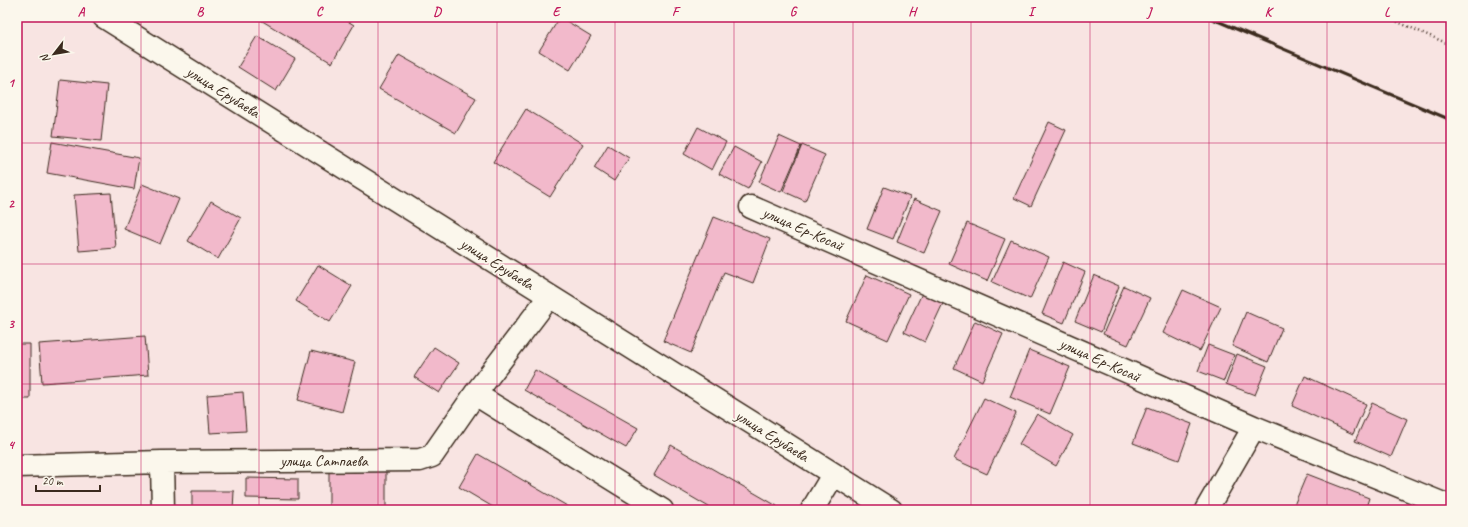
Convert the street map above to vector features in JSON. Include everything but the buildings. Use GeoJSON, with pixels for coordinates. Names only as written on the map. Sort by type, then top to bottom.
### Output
{"type":"FeatureCollection","features":[{"type":"Feature","properties":{"kind":"street","name":"улица Ерубаева"},"geometry":{"type":"LineString","coordinates":[[104,17],[891,510]]}},
{"type":"Feature","properties":{"kind":"street","name":"улица Ер-Косай"},"geometry":{"type":"LineString","coordinates":[[752,207],[1254,427],[1451,507]]}},
{"type":"Feature","properties":{"kind":"street","name":"улица Сатпаева"},"geometry":{"type":"LineString","coordinates":[[17,466],[162,462],[420,460],[432,456],[475,394],[550,297]]}},
{"type":"Feature","properties":{"kind":"street"},"geometry":{"type":"LineString","coordinates":[[475,394],[662,510]]}},
{"type":"Feature","properties":{"kind":"street"},"geometry":{"type":"LineString","coordinates":[[1206,510],[1254,427]]}},
{"type":"Feature","properties":{"kind":"street"},"geometry":{"type":"LineString","coordinates":[[162,462],[163,510]]}},
{"type":"Feature","properties":{"kind":"street"},"geometry":{"type":"LineString","coordinates":[[812,510],[833,475]]}},
{"type":"Feature","properties":{"kind":"path"},"geometry":{"type":"LineString","coordinates":[[1386,17],[1451,45]]}},
{"type":"Feature","properties":{"kind":"railway"},"geometry":{"type":"LineString","coordinates":[[1208,17],[1451,120]]}}]}
